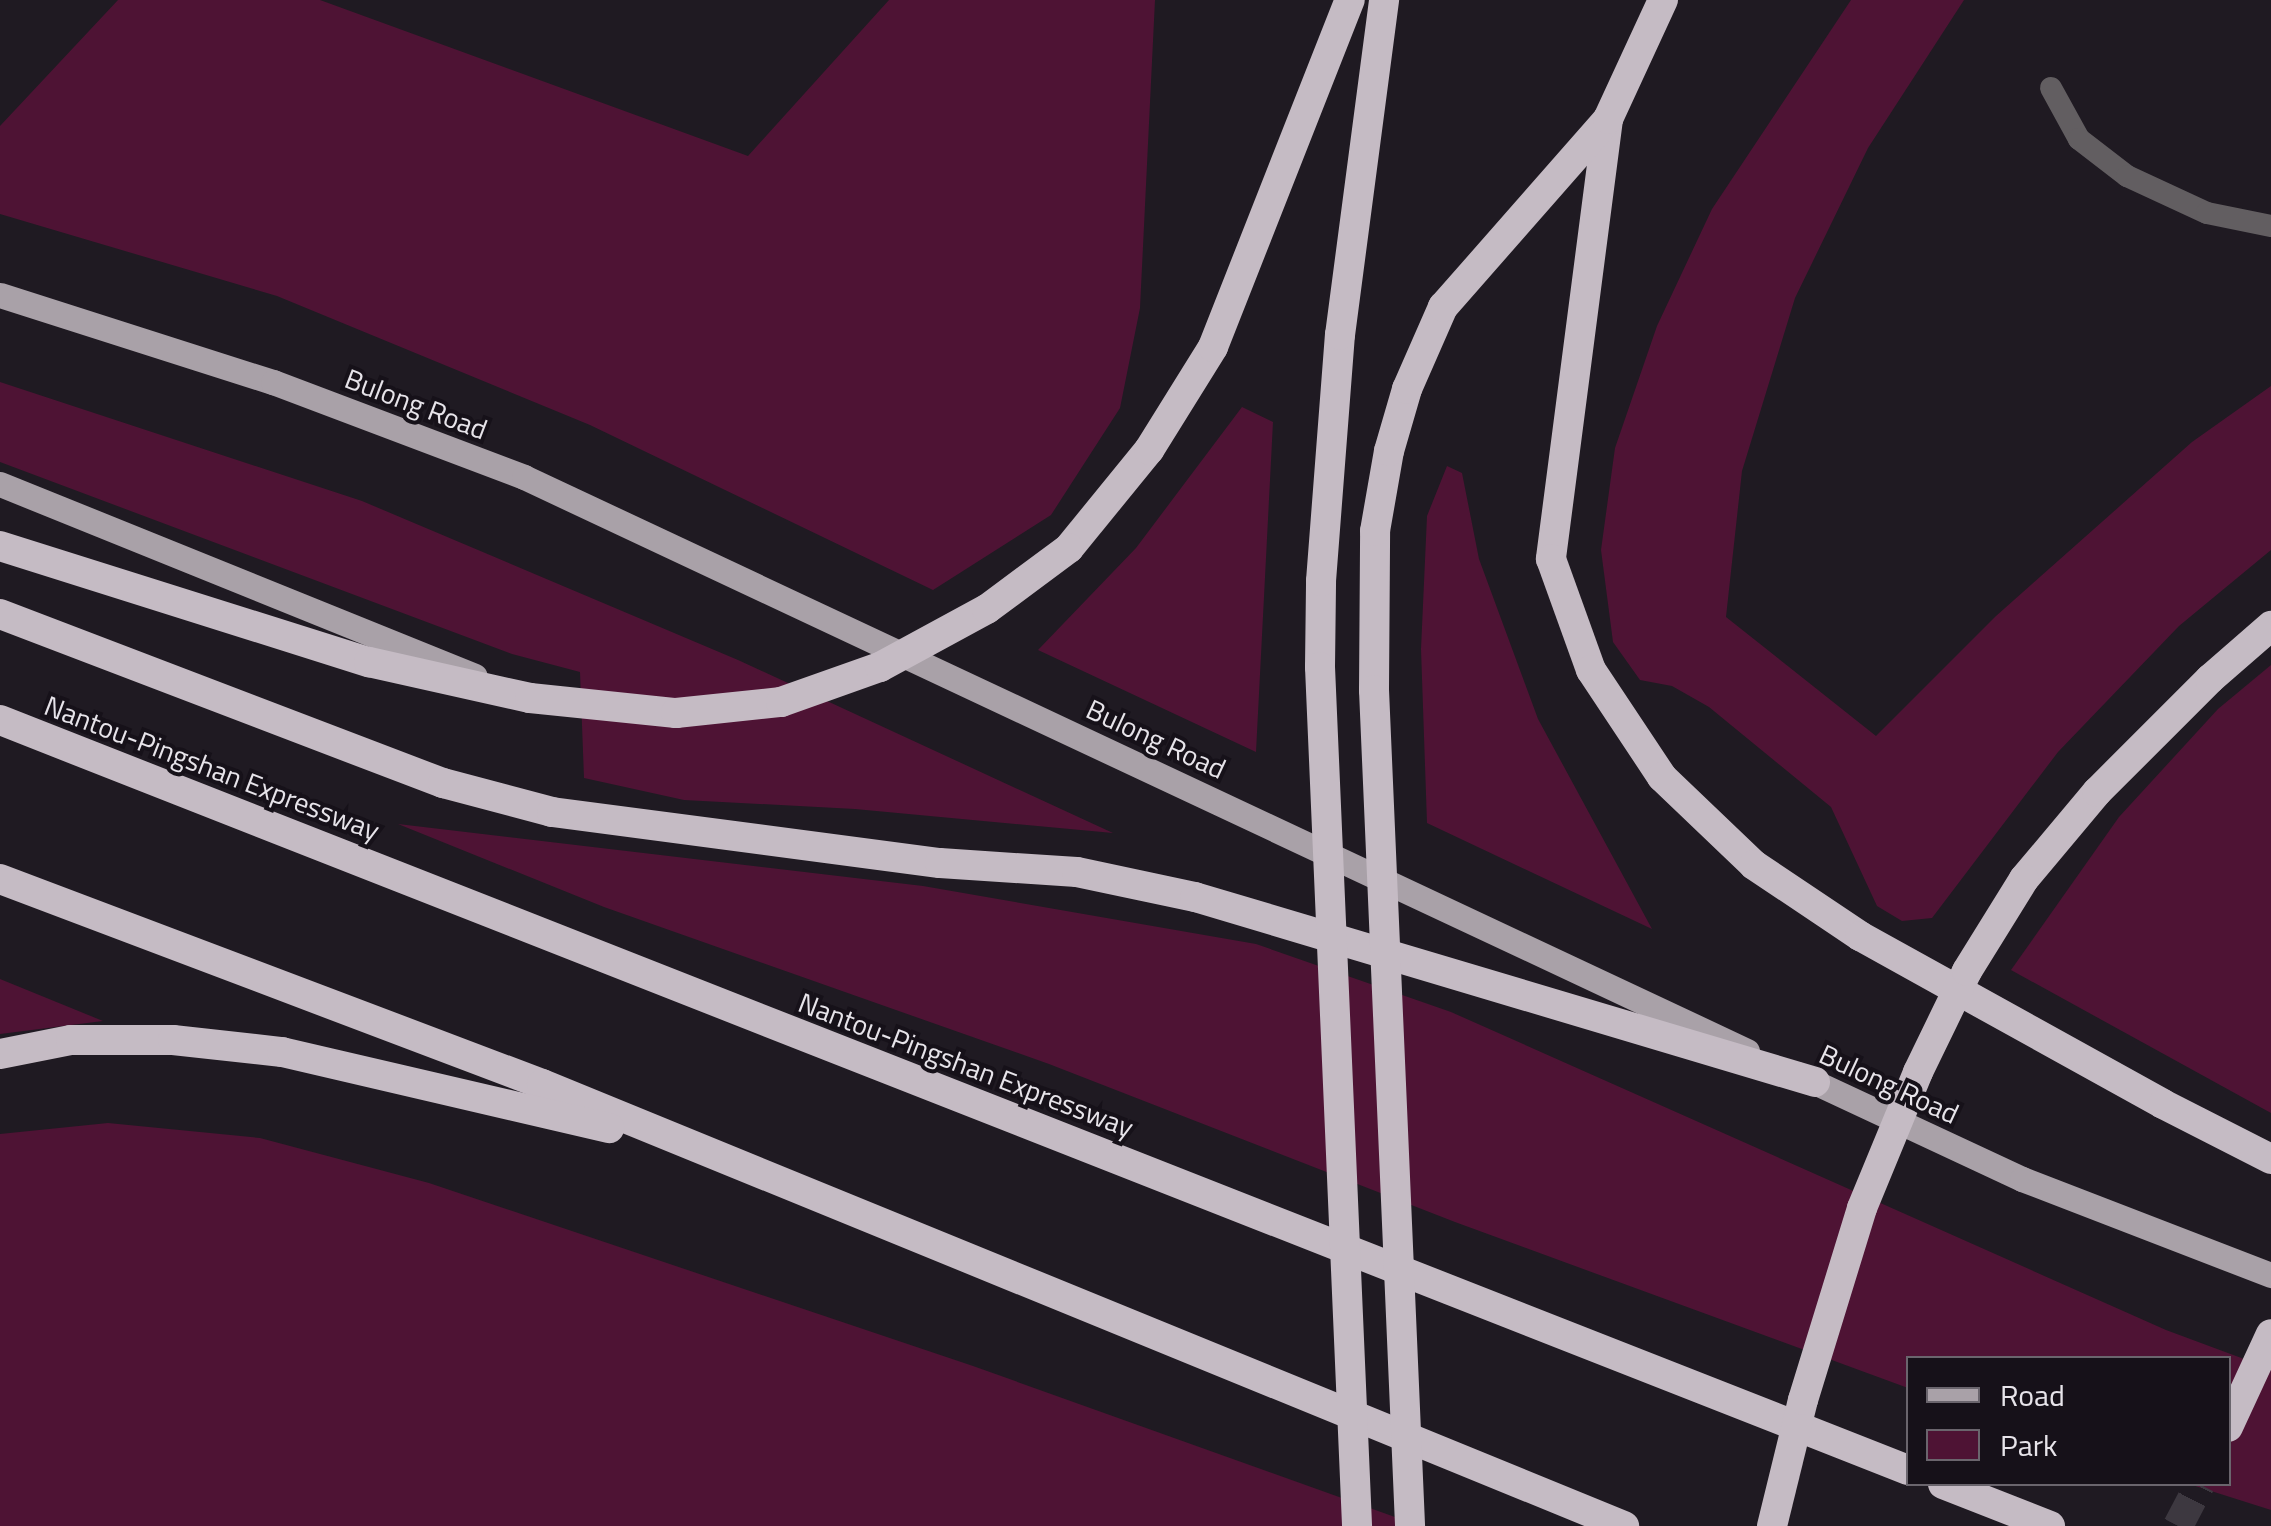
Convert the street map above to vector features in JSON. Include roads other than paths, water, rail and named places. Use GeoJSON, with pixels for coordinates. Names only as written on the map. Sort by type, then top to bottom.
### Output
{"type":"FeatureCollection","features":[{"type":"Feature","properties":{"kind":"highway"},"geometry":{"type":"LineString","coordinates":[[0,546],[370,662],[530,698],[676,713],[782,702],[880,667],[987,608],[1069,548],[1149,450],[1213,347],[1350,0]]}},
{"type":"Feature","properties":{"kind":"highway"},"geometry":{"type":"LineString","coordinates":[[1357,1526],[1320,666],[1321,581],[1340,335],[1384,0]]}},
{"type":"Feature","properties":{"kind":"highway"},"geometry":{"type":"LineString","coordinates":[[1410,1526],[1374,690],[1376,530],[1389,451],[1407,389],[1443,307],[1608,119],[1663,0]]}},
{"type":"Feature","properties":{"kind":"highway"},"geometry":{"type":"LineString","coordinates":[[1608,119],[1551,558],[1591,670],[1662,777],[1754,864],[1860,936],[2271,1159]]}},
{"type":"Feature","properties":{"kind":"highway"},"geometry":{"type":"LineString","coordinates":[[0,614],[443,783],[552,812],[904,859],[1077,872],[1195,897],[1815,1082]]}},
{"type":"Feature","properties":{"kind":"highway"},"geometry":{"type":"LineString","coordinates":[[1772,1526],[1803,1400],[1862,1208],[1918,1072],[1967,971],[2024,879],[2097,792],[2210,679],[2271,626]]}},
{"type":"Feature","properties":{"kind":"highway","name":"Nantou-Pingshan Expressway"},"geometry":{"type":"LineString","coordinates":[[0,720],[1906,1469]]}},
{"type":"Feature","properties":{"kind":"highway"},"geometry":{"type":"LineString","coordinates":[[0,879],[542,1084],[1624,1526]]}},
{"type":"Feature","properties":{"kind":"highway"},"geometry":{"type":"LineString","coordinates":[[0,1054],[71,1040],[174,1040],[282,1052],[635,1135],[797,1188]]}},
{"type":"Feature","properties":{"kind":"highway"},"geometry":{"type":"LineString","coordinates":[[2231,1420],[2271,1334]]}},
{"type":"Feature","properties":{"kind":"highway"},"geometry":{"type":"LineString","coordinates":[[1947,1486],[2050,1526]]}},
{"type":"Feature","properties":{"kind":"main road","name":"Bulong Road"},"geometry":{"type":"LineString","coordinates":[[0,295],[272,382],[524,477],[2022,1179],[2271,1275]]}},
{"type":"Feature","properties":{"kind":"main road"},"geometry":{"type":"LineString","coordinates":[[0,484],[530,698]]}},
{"type":"Feature","properties":{"kind":"lane"},"geometry":{"type":"LineString","coordinates":[[2050,88],[2079,139],[2127,176],[2207,213],[2271,226]]}},
{"type":"Feature","properties":{"kind":"tunnel"},"geometry":{"type":"LineString","coordinates":[[2178,1526],[2199,1486]]}}]}
